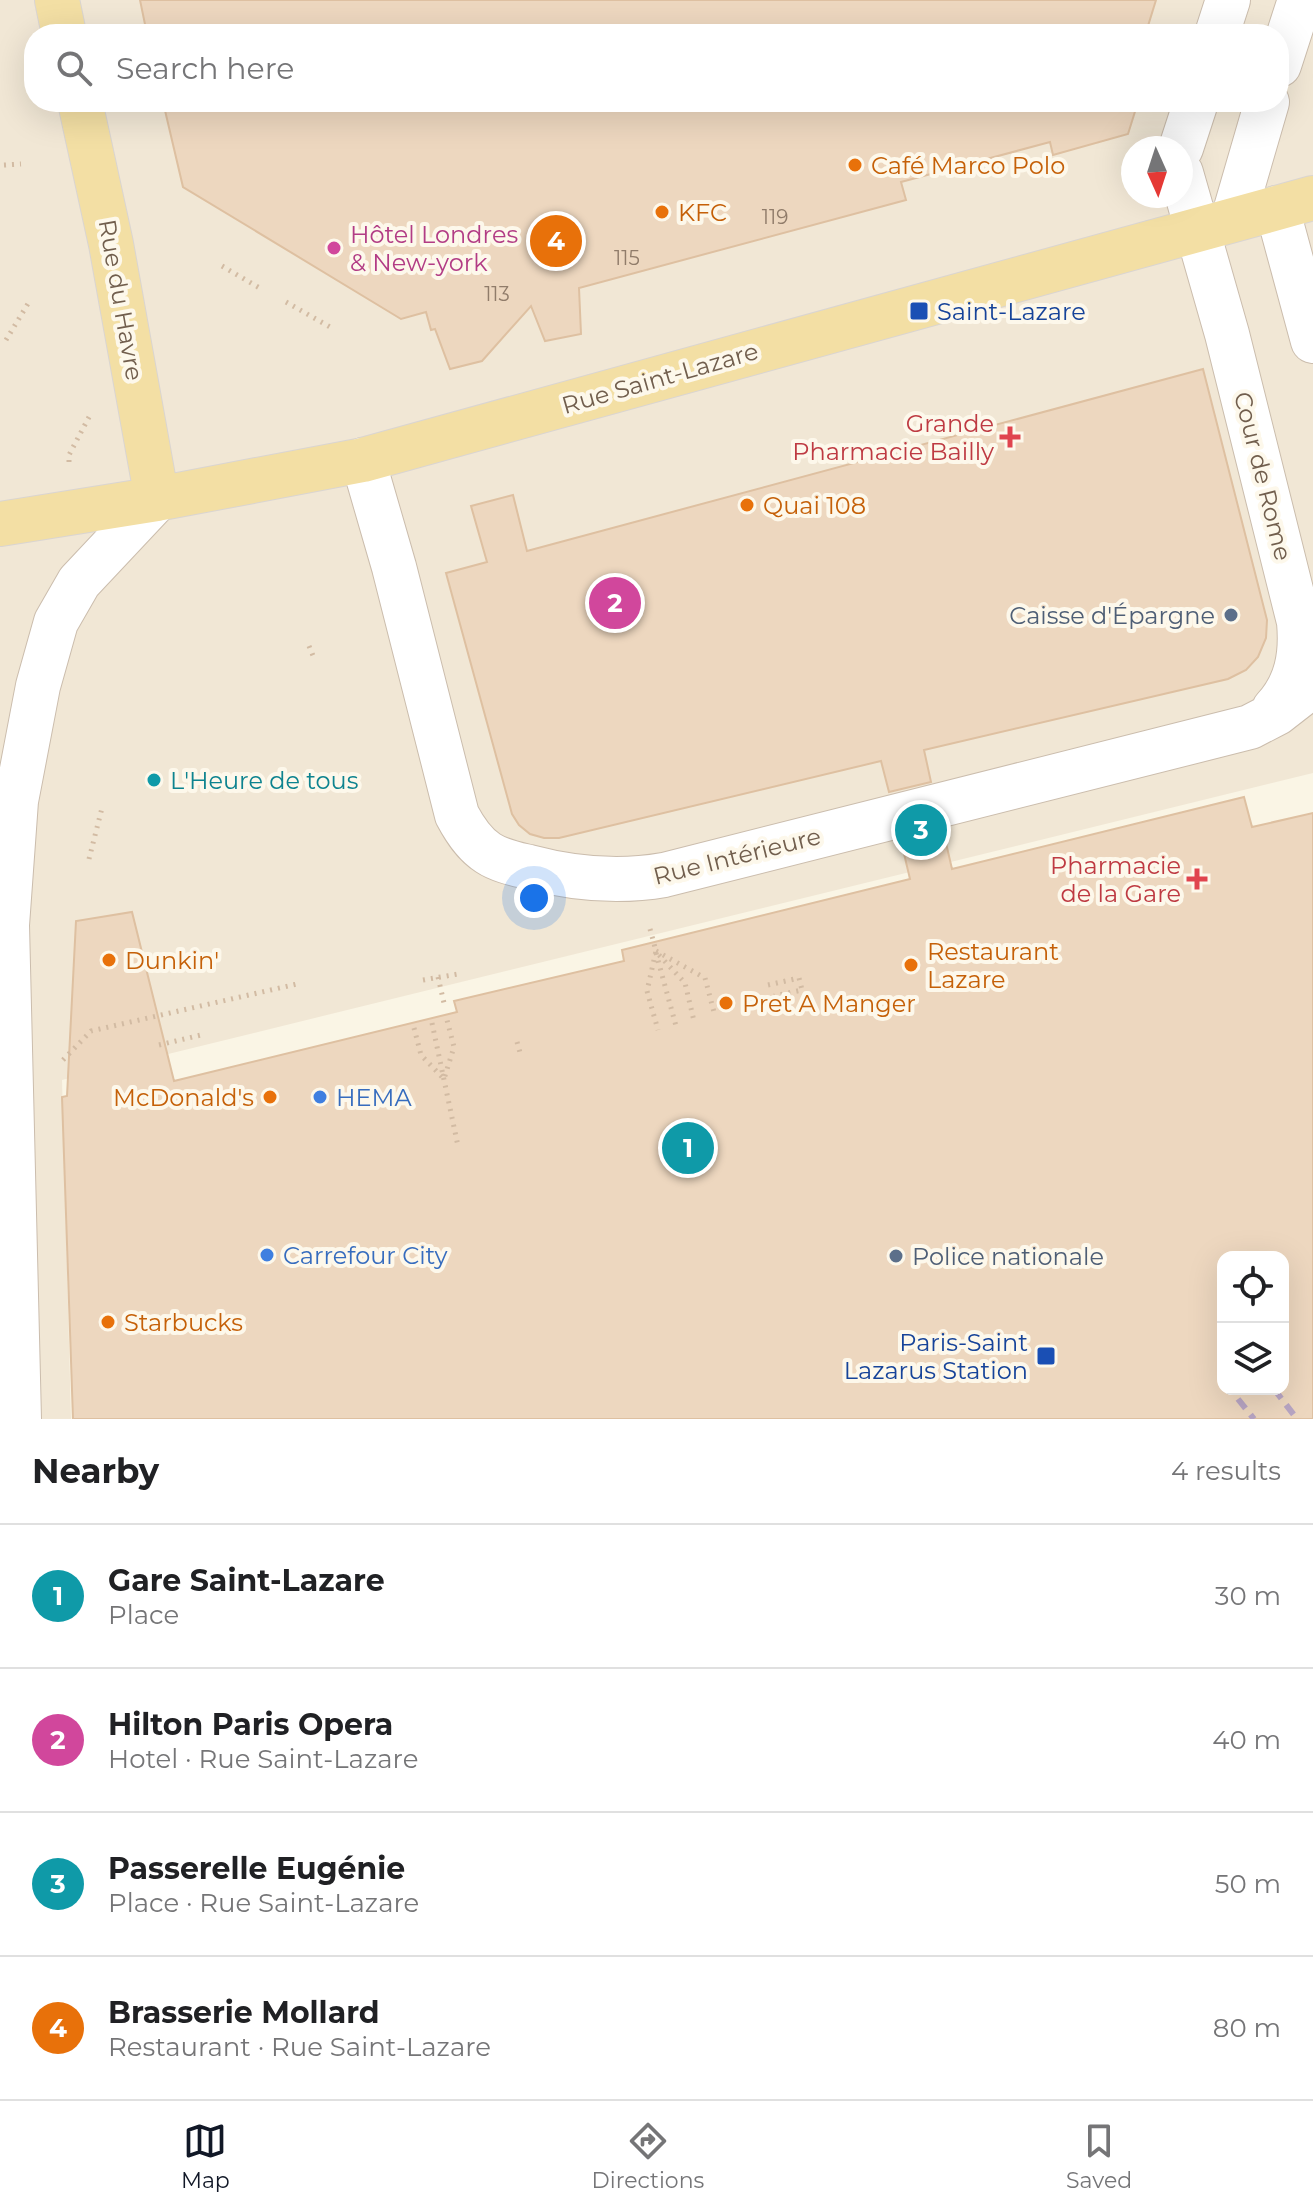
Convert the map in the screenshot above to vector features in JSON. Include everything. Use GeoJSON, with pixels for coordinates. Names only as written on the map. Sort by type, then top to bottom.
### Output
{"type":"FeatureCollection","features":[{"type":"Feature","properties":{"kind":"main road"},"geometry":{"type":"LineString","coordinates":[[57,0],[62,24]]}},
{"type":"Feature","properties":{"kind":"main road","name":"Rue du Havre"},"geometry":{"type":"LineString","coordinates":[[82,112],[111,244],[157,499]]}},
{"type":"Feature","properties":{"kind":"main road","name":"Rue Saint-Lazare"},"geometry":{"type":"LineString","coordinates":[[0,524],[157,499],[363,460],[1295,203]]}},
{"type":"Feature","properties":{"kind":"street"},"geometry":{"type":"LineString","coordinates":[[1220,24],[1228,0]]}},
{"type":"Feature","properties":{"kind":"street"},"geometry":{"type":"LineString","coordinates":[[1289,34],[1300,0]]}},
{"type":"Feature","properties":{"kind":"street"},"geometry":{"type":"LineString","coordinates":[[1185,136],[1193,112]]}},
{"type":"Feature","properties":{"kind":"street"},"geometry":{"type":"LineString","coordinates":[[1216,224],[1263,112]]}},
{"type":"Feature","properties":{"kind":"street","name":"Cour de Rome"},"geometry":{"type":"LineString","coordinates":[[1193,190],[1216,224],[1300,634],[1298,668],[1283,699],[1250,727]]}},
{"type":"Feature","properties":{"kind":"street"},"geometry":{"type":"LineString","coordinates":[[1295,203],[1313,341]]}},
{"type":"Feature","properties":{"kind":"street","name":"Rue Intérieure"},"geometry":{"type":"LineString","coordinates":[[363,460],[394,567],[457,815],[469,837],[488,853],[508,862],[582,878],[640,879],[664,875],[1250,727]]}},
{"type":"Feature","properties":{"kind":"street"},"geometry":{"type":"LineString","coordinates":[[19,1419],[7,925],[16,801],[38,686],[56,622],[79,582],[157,499]]}},
{"type":"Feature","properties":{"kind":"street"},"geometry":{"type":"LineString","coordinates":[[1250,727],[1277,713],[1313,685]]}},
{"type":"Feature","properties":{"kind":"path"},"geometry":{"type":"LineString","coordinates":[[4,165],[21,164]]}},
{"type":"Feature","properties":{"kind":"path"},"geometry":{"type":"LineString","coordinates":[[222,266],[263,290]]}},
{"type":"Feature","properties":{"kind":"path"},"geometry":{"type":"LineString","coordinates":[[6,340],[29,302]]}},
{"type":"Feature","properties":{"kind":"path"},"geometry":{"type":"LineString","coordinates":[[286,302],[330,327]]}},
{"type":"Feature","properties":{"kind":"path"},"geometry":{"type":"LineString","coordinates":[[89,859],[102,808]]}},
{"type":"Feature","properties":{"kind":"path"},"geometry":{"type":"LineString","coordinates":[[650,929],[676,1026]]}},
{"type":"Feature","properties":{"kind":"path"},"geometry":{"type":"LineString","coordinates":[[656,951],[705,978],[715,1016]]}},
{"type":"Feature","properties":{"kind":"path"},"geometry":{"type":"LineString","coordinates":[[656,951],[685,983],[694,1021]]}},
{"type":"Feature","properties":{"kind":"path"},"geometry":{"type":"LineString","coordinates":[[656,951],[647,991],[658,1030]]}},
{"type":"Feature","properties":{"kind":"path"},"geometry":{"type":"LineString","coordinates":[[423,980],[458,974]]}},
{"type":"Feature","properties":{"kind":"path"},"geometry":{"type":"LineString","coordinates":[[438,977],[444,1003]]}},
{"type":"Feature","properties":{"kind":"path"},"geometry":{"type":"LineString","coordinates":[[768,985],[799,978],[802,990],[774,996]]}},
{"type":"Feature","properties":{"kind":"path"},"geometry":{"type":"LineString","coordinates":[[53,1069],[91,1031],[297,984]]}},
{"type":"Feature","properties":{"kind":"path"},"geometry":{"type":"LineString","coordinates":[[444,1079],[454,1047],[447,1020]]}},
{"type":"Feature","properties":{"kind":"path"},"geometry":{"type":"LineString","coordinates":[[432,1023],[458,1146]]}},
{"type":"Feature","properties":{"kind":"path"},"geometry":{"type":"LineString","coordinates":[[414,1028],[421,1055],[444,1079]]}},
{"type":"Feature","properties":{"kind":"path"},"geometry":{"type":"LineString","coordinates":[[159,1045],[205,1034]]}},
{"type":"Feature","properties":{"kind":"path"},"geometry":{"type":"LineString","coordinates":[[517,1042],[521,1056]]}},
{"type":"Feature","properties":{"kind":"shaded area"},"geometry":{"type":"Polygon","coordinates":[[[0,0],[1313,0],[1313,773],[62,1080],[71,1419],[0,1419],[0,0]]]}},
{"type":"Feature","properties":{"kind":"building"},"geometry":{"type":"Polygon","coordinates":[[[140,0],[1156,0],[1149,24],[145,24],[140,0]]]}},
{"type":"Feature","properties":{"kind":"building"},"geometry":{"type":"Polygon","coordinates":[[[165,112],[1135,112],[1128,134],[1053,155],[1050,142],[901,182],[906,200],[579,288],[581,334],[545,341],[531,306],[482,361],[450,369],[426,312],[401,319],[183,187],[165,112]]]}},
{"type":"Feature","properties":{"kind":"building"},"geometry":{"type":"Polygon","coordinates":[[[1203,369],[1267,620],[1266,638],[1258,657],[1246,670],[1228,679],[924,750],[931,782],[889,792],[881,761],[559,838],[530,834],[519,825],[512,814],[446,573],[487,562],[471,506],[513,495],[527,551],[1203,369]]]}},
{"type":"Feature","properties":{"kind":"building"},"geometry":{"type":"Polygon","coordinates":[[[1244,797],[1252,827],[1313,813],[1313,1419],[73,1419],[62,1097],[67,1096],[76,921],[132,912],[174,1081],[457,1012],[454,1001],[624,961],[622,950],[910,879],[901,841],[943,830],[952,869],[1244,797]]]}},
{"type":"Feature","properties":{"kind":"railway"},"geometry":{"type":"LineString","coordinates":[[1279,1395],[1297,1419]]}},
{"type":"Feature","properties":{"kind":"railway"},"geometry":{"type":"LineString","coordinates":[[1238,1399],[1254,1419]]}},
{"type":"Feature","properties":{"kind":"place","name":"Café Marco Polo"},"geometry":{"type":"Point","coordinates":[855,165]}},
{"type":"Feature","properties":{"kind":"place","name":"KFC"},"geometry":{"type":"Point","coordinates":[662,212]}},
{"type":"Feature","properties":{"kind":"place","name":"Brasserie Mollard"},"geometry":{"type":"Point","coordinates":[556,241]}},
{"type":"Feature","properties":{"kind":"place","name":"Hôtel Londres & New-york"},"geometry":{"type":"Point","coordinates":[334,248]}},
{"type":"Feature","properties":{"kind":"place","name":"Saint-Lazare"},"geometry":{"type":"Point","coordinates":[919,311]}},
{"type":"Feature","properties":{"kind":"place","name":"Grande Pharmacie Bailly"},"geometry":{"type":"Point","coordinates":[1010,437]}},
{"type":"Feature","properties":{"kind":"place","name":"Quai 108"},"geometry":{"type":"Point","coordinates":[747,505]}},
{"type":"Feature","properties":{"kind":"place","name":"Hilton Paris Opera"},"geometry":{"type":"Point","coordinates":[615,603]}},
{"type":"Feature","properties":{"kind":"place","name":"Caisse d'Épargne"},"geometry":{"type":"Point","coordinates":[1231,615]}},
{"type":"Feature","properties":{"kind":"place","name":"L'Heure de tous"},"geometry":{"type":"Point","coordinates":[154,780]}},
{"type":"Feature","properties":{"kind":"place","name":"Passerelle Eugénie"},"geometry":{"type":"Point","coordinates":[921,830]}},
{"type":"Feature","properties":{"kind":"place","name":"Pharmacie de la Gare"},"geometry":{"type":"Point","coordinates":[1197,879]}},
{"type":"Feature","properties":{"kind":"place","name":"Dunkin'"},"geometry":{"type":"Point","coordinates":[109,960]}},
{"type":"Feature","properties":{"kind":"place","name":"Restaurant Lazare"},"geometry":{"type":"Point","coordinates":[911,965]}},
{"type":"Feature","properties":{"kind":"place","name":"Pret A Manger"},"geometry":{"type":"Point","coordinates":[726,1003]}},
{"type":"Feature","properties":{"kind":"place","name":"McDonald's"},"geometry":{"type":"Point","coordinates":[270,1097]}},
{"type":"Feature","properties":{"kind":"place","name":"HEMA"},"geometry":{"type":"Point","coordinates":[320,1097]}},
{"type":"Feature","properties":{"kind":"place","name":"Gare Saint-Lazare"},"geometry":{"type":"Point","coordinates":[688,1148]}},
{"type":"Feature","properties":{"kind":"place","name":"Carrefour City"},"geometry":{"type":"Point","coordinates":[267,1255]}},
{"type":"Feature","properties":{"kind":"place","name":"Police nationale"},"geometry":{"type":"Point","coordinates":[896,1256]}},
{"type":"Feature","properties":{"kind":"place","name":"Starbucks"},"geometry":{"type":"Point","coordinates":[108,1322]}},
{"type":"Feature","properties":{"kind":"place","name":"Paris-Saint Lazarus Station"},"geometry":{"type":"Point","coordinates":[1046,1356]}}]}
